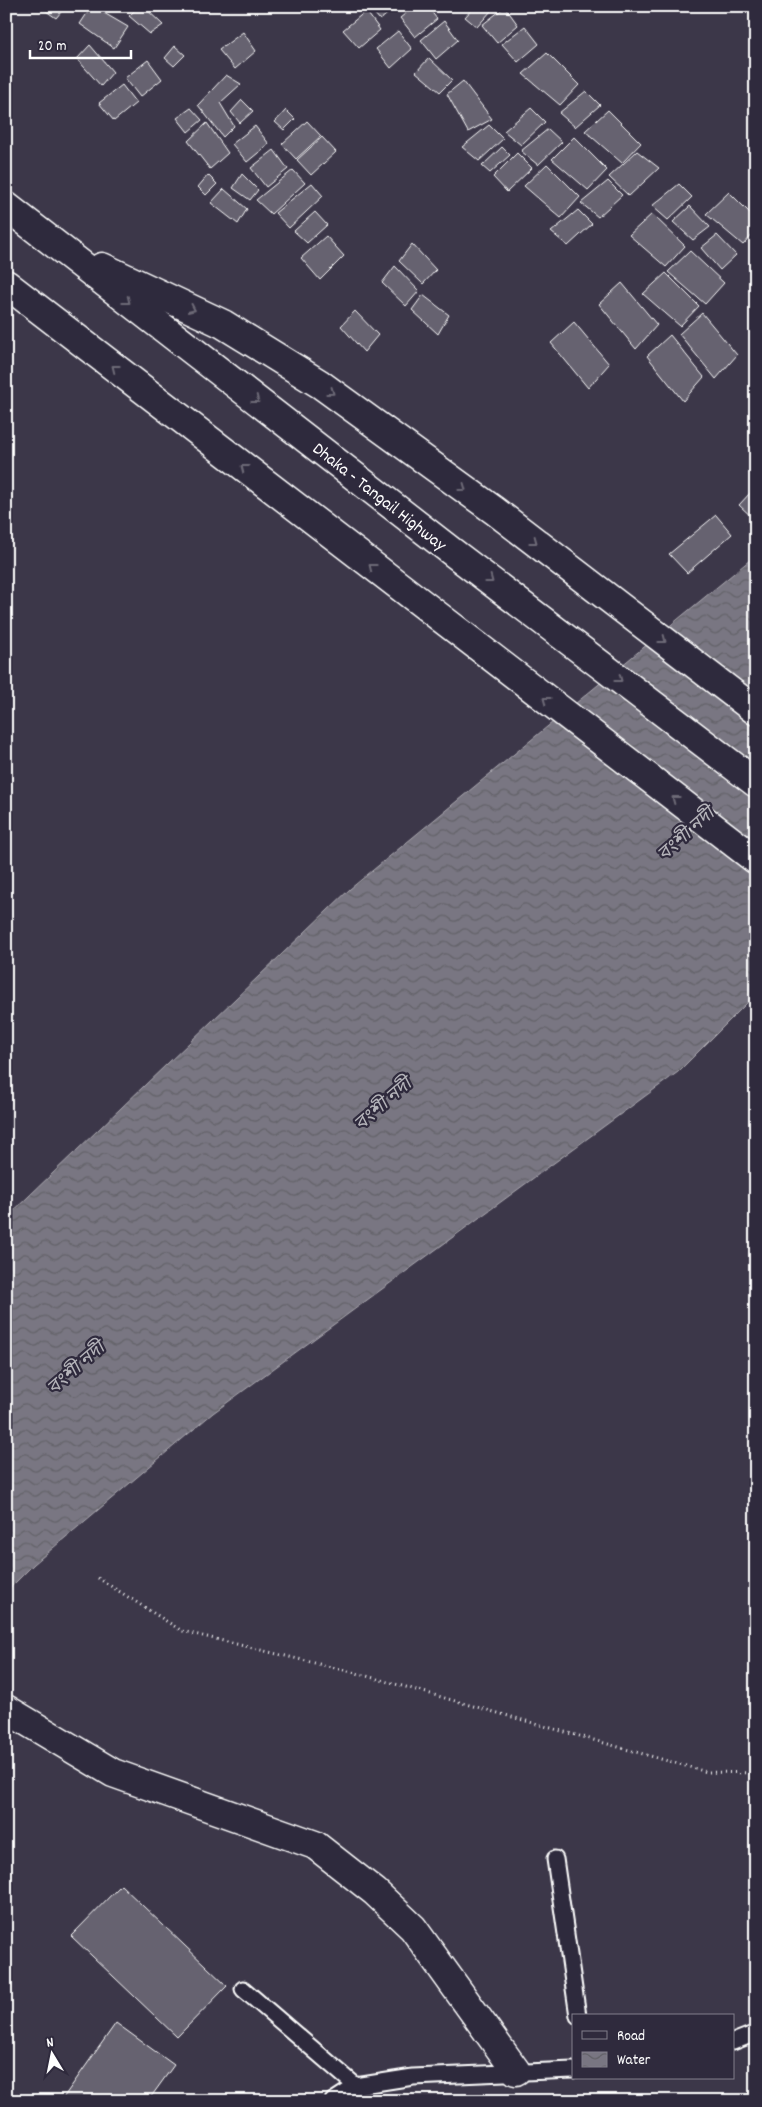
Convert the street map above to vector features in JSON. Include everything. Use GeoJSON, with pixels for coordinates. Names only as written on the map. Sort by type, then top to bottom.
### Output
{"type":"FeatureCollection","features":[{"type":"Feature","properties":{"kind":"main road","name":"Dhaka - Tangail Highway"},"geometry":{"type":"LineString","coordinates":[[6,206],[451,551],[756,782]]}},
{"type":"Feature","properties":{"kind":"main road"},"geometry":{"type":"LineString","coordinates":[[53,244],[223,324],[320,384],[495,511],[756,711]]}},
{"type":"Feature","properties":{"kind":"main road"},"geometry":{"type":"LineString","coordinates":[[6,284],[411,597],[756,860]]}},
{"type":"Feature","properties":{"kind":"main road"},"geometry":{"type":"LineString","coordinates":[[6,1709],[113,1773],[315,1845],[375,1892],[413,1928],[516,2071]]}},
{"type":"Feature","properties":{"kind":"lane"},"geometry":{"type":"LineString","coordinates":[[555,1859],[578,2014]]}},
{"type":"Feature","properties":{"kind":"lane"},"geometry":{"type":"LineString","coordinates":[[243,1989],[356,2086]]}},
{"type":"Feature","properties":{"kind":"lane"},"geometry":{"type":"LineString","coordinates":[[734,2042],[756,2033]]}},
{"type":"Feature","properties":{"kind":"lane"},"geometry":{"type":"LineString","coordinates":[[333,2101],[356,2086],[414,2077],[572,2070]]}},
{"type":"Feature","properties":{"kind":"path"},"geometry":{"type":"LineString","coordinates":[[98,1578],[182,1631],[356,1673],[707,1772],[756,1773]]}},
{"type":"Feature","properties":{"kind":"water","name":"বংশী নদী"},"geometry":{"type":"Polygon","coordinates":[[[756,555],[756,994],[678,1072],[213,1413],[34,1564],[6,1592],[6,1218],[350,889],[756,555]]]}},
{"type":"Feature","properties":{"kind":"building"},"geometry":{"type":"Polygon","coordinates":[[[39,6],[66,6],[56,18],[39,6]]]}},
{"type":"Feature","properties":{"kind":"building"},"geometry":{"type":"Polygon","coordinates":[[[92,6],[128,27],[114,48],[80,24],[92,6]]]}},
{"type":"Feature","properties":{"kind":"building"},"geometry":{"type":"Polygon","coordinates":[[[139,6],[143,6],[163,25],[150,34],[129,16],[139,6]]]}},
{"type":"Feature","properties":{"kind":"building"},"geometry":{"type":"Polygon","coordinates":[[[368,6],[397,6],[380,20],[368,6]]]}},
{"type":"Feature","properties":{"kind":"building"},"geometry":{"type":"Polygon","coordinates":[[[415,6],[427,6],[437,19],[415,37],[400,18],[415,6]]]}},
{"type":"Feature","properties":{"kind":"building"},"geometry":{"type":"Polygon","coordinates":[[[475,6],[486,6],[491,11],[477,27],[465,17],[475,6]]]}},
{"type":"Feature","properties":{"kind":"building"},"geometry":{"type":"Polygon","coordinates":[[[505,7],[518,25],[497,43],[482,25],[505,7]]]}},
{"type":"Feature","properties":{"kind":"building"},"geometry":{"type":"Polygon","coordinates":[[[366,11],[380,30],[359,48],[343,30],[366,11]]]}},
{"type":"Feature","properties":{"kind":"building"},"geometry":{"type":"Polygon","coordinates":[[[444,21],[458,40],[436,59],[421,40],[444,21]]]}},
{"type":"Feature","properties":{"kind":"building"},"geometry":{"type":"Polygon","coordinates":[[[525,26],[539,44],[518,62],[502,44],[525,26]]]}},
{"type":"Feature","properties":{"kind":"building"},"geometry":{"type":"Polygon","coordinates":[[[398,31],[412,49],[391,68],[376,49],[398,31]]]}},
{"type":"Feature","properties":{"kind":"building"},"geometry":{"type":"Polygon","coordinates":[[[243,32],[256,51],[235,69],[219,50],[243,32]]]}},
{"type":"Feature","properties":{"kind":"building"},"geometry":{"type":"Polygon","coordinates":[[[90,45],[113,72],[101,86],[77,59],[90,45]]]}},
{"type":"Feature","properties":{"kind":"building"},"geometry":{"type":"Polygon","coordinates":[[[175,46],[185,55],[174,66],[165,58],[175,46]]]}},
{"type":"Feature","properties":{"kind":"building"},"geometry":{"type":"Polygon","coordinates":[[[547,53],[579,85],[560,105],[523,74],[547,53]]]}},
{"type":"Feature","properties":{"kind":"building"},"geometry":{"type":"Polygon","coordinates":[[[429,58],[452,80],[440,92],[416,72],[429,58]]]}},
{"type":"Feature","properties":{"kind":"building"},"geometry":{"type":"Polygon","coordinates":[[[148,60],[162,79],[140,97],[125,78],[148,60]]]}},
{"type":"Feature","properties":{"kind":"building"},"geometry":{"type":"Polygon","coordinates":[[[226,75],[241,84],[220,103],[234,126],[223,137],[198,105],[226,75]]]}},
{"type":"Feature","properties":{"kind":"building"},"geometry":{"type":"Polygon","coordinates":[[[463,81],[492,119],[468,132],[447,94],[463,81]]]}},
{"type":"Feature","properties":{"kind":"building"},"geometry":{"type":"Polygon","coordinates":[[[122,85],[136,103],[114,121],[99,103],[122,85]]]}},
{"type":"Feature","properties":{"kind":"building"},"geometry":{"type":"Polygon","coordinates":[[[586,91],[600,105],[575,127],[559,113],[586,91]]]}},
{"type":"Feature","properties":{"kind":"building"},"geometry":{"type":"Polygon","coordinates":[[[242,100],[253,111],[240,123],[231,112],[242,100]]]}},
{"type":"Feature","properties":{"kind":"building"},"geometry":{"type":"Polygon","coordinates":[[[191,108],[202,120],[188,132],[177,118],[191,108]]]}},
{"type":"Feature","properties":{"kind":"building"},"geometry":{"type":"Polygon","coordinates":[[[531,108],[545,122],[521,145],[504,131],[531,108]]]}},
{"type":"Feature","properties":{"kind":"building"},"geometry":{"type":"Polygon","coordinates":[[[286,110],[295,119],[284,130],[275,122],[286,110]]]}},
{"type":"Feature","properties":{"kind":"building"},"geometry":{"type":"Polygon","coordinates":[[[608,110],[641,143],[622,163],[585,131],[608,110]]]}},
{"type":"Feature","properties":{"kind":"building"},"geometry":{"type":"Polygon","coordinates":[[[307,121],[321,136],[296,159],[282,144],[307,121]]]}},
{"type":"Feature","properties":{"kind":"building"},"geometry":{"type":"Polygon","coordinates":[[[207,123],[228,153],[210,169],[188,141],[207,123]]]}},
{"type":"Feature","properties":{"kind":"building"},"geometry":{"type":"Polygon","coordinates":[[[489,125],[503,139],[479,161],[462,147],[489,125]]]}},
{"type":"Feature","properties":{"kind":"building"},"geometry":{"type":"Polygon","coordinates":[[[255,126],[269,144],[247,162],[232,144],[255,126]]]}},
{"type":"Feature","properties":{"kind":"building"},"geometry":{"type":"Polygon","coordinates":[[[548,129],[562,142],[538,165],[521,151],[548,129]]]}},
{"type":"Feature","properties":{"kind":"building"},"geometry":{"type":"Polygon","coordinates":[[[322,137],[336,152],[311,175],[297,160],[322,137]]]}},
{"type":"Feature","properties":{"kind":"building"},"geometry":{"type":"Polygon","coordinates":[[[574,137],[607,170],[588,190],[552,159],[574,137]]]}},
{"type":"Feature","properties":{"kind":"building"},"geometry":{"type":"Polygon","coordinates":[[[502,147],[510,155],[490,173],[482,166],[502,147]]]}},
{"type":"Feature","properties":{"kind":"building"},"geometry":{"type":"Polygon","coordinates":[[[274,150],[288,169],[266,187],[251,168],[274,150]]]}},
{"type":"Feature","properties":{"kind":"building"},"geometry":{"type":"Polygon","coordinates":[[[637,151],[659,168],[629,196],[609,177],[637,151]]]}},
{"type":"Feature","properties":{"kind":"building"},"geometry":{"type":"Polygon","coordinates":[[[517,153],[532,168],[507,192],[493,177],[517,153]]]}},
{"type":"Feature","properties":{"kind":"building"},"geometry":{"type":"Polygon","coordinates":[[[547,164],[580,197],[561,218],[524,186],[547,164]]]}},
{"type":"Feature","properties":{"kind":"building"},"geometry":{"type":"Polygon","coordinates":[[[293,170],[305,183],[271,214],[256,200],[293,170]]]}},
{"type":"Feature","properties":{"kind":"building"},"geometry":{"type":"Polygon","coordinates":[[[242,174],[258,190],[250,200],[233,188],[242,174]]]}},
{"type":"Feature","properties":{"kind":"building"},"geometry":{"type":"Polygon","coordinates":[[[208,175],[217,184],[206,195],[198,187],[208,175]]]}},
{"type":"Feature","properties":{"kind":"building"},"geometry":{"type":"Polygon","coordinates":[[[608,181],[622,195],[598,217],[581,203],[608,181]]]}},
{"type":"Feature","properties":{"kind":"building"},"geometry":{"type":"Polygon","coordinates":[[[312,183],[323,196],[289,228],[275,213],[312,183]]]}},
{"type":"Feature","properties":{"kind":"building"},"geometry":{"type":"Polygon","coordinates":[[[679,184],[692,197],[668,220],[652,206],[679,184]]]}},
{"type":"Feature","properties":{"kind":"building"},"geometry":{"type":"Polygon","coordinates":[[[224,189],[247,209],[238,224],[211,203],[224,189]]]}},
{"type":"Feature","properties":{"kind":"building"},"geometry":{"type":"Polygon","coordinates":[[[729,192],[756,219],[756,231],[743,245],[706,214],[729,192]]]}},
{"type":"Feature","properties":{"kind":"building"},"geometry":{"type":"Polygon","coordinates":[[[690,206],[710,227],[693,240],[673,222],[690,206]]]}},
{"type":"Feature","properties":{"kind":"building"},"geometry":{"type":"Polygon","coordinates":[[[578,210],[592,224],[568,246],[551,232],[578,210]]]}},
{"type":"Feature","properties":{"kind":"building"},"geometry":{"type":"Polygon","coordinates":[[[315,212],[327,225],[307,243],[294,231],[315,212]]]}},
{"type":"Feature","properties":{"kind":"building"},"geometry":{"type":"Polygon","coordinates":[[[652,214],[685,246],[666,267],[629,235],[652,214]]]}},
{"type":"Feature","properties":{"kind":"building"},"geometry":{"type":"Polygon","coordinates":[[[717,235],[736,255],[720,270],[701,248],[717,235]]]}},
{"type":"Feature","properties":{"kind":"building"},"geometry":{"type":"Polygon","coordinates":[[[326,236],[344,256],[320,280],[301,258],[326,236]]]}},
{"type":"Feature","properties":{"kind":"building"},"geometry":{"type":"Polygon","coordinates":[[[412,244],[436,270],[423,284],[399,261],[412,244]]]}},
{"type":"Feature","properties":{"kind":"building"},"geometry":{"type":"Polygon","coordinates":[[[690,251],[724,283],[705,304],[668,272],[690,251]]]}},
{"type":"Feature","properties":{"kind":"building"},"geometry":{"type":"Polygon","coordinates":[[[395,266],[419,291],[406,306],[382,283],[395,266]]]}},
{"type":"Feature","properties":{"kind":"building"},"geometry":{"type":"Polygon","coordinates":[[[666,273],[699,306],[680,326],[643,294],[666,273]]]}},
{"type":"Feature","properties":{"kind":"building"},"geometry":{"type":"Polygon","coordinates":[[[622,283],[657,325],[636,349],[599,304],[622,283]]]}},
{"type":"Feature","properties":{"kind":"building"},"geometry":{"type":"Polygon","coordinates":[[[423,295],[449,315],[438,334],[412,310],[423,295]]]}},
{"type":"Feature","properties":{"kind":"building"},"geometry":{"type":"Polygon","coordinates":[[[355,311],[378,335],[364,352],[341,326],[355,311]]]}},
{"type":"Feature","properties":{"kind":"building"},"geometry":{"type":"Polygon","coordinates":[[[702,313],[737,355],[716,379],[679,334],[702,313]]]}},
{"type":"Feature","properties":{"kind":"building"},"geometry":{"type":"Polygon","coordinates":[[[574,322],[609,364],[588,388],[551,343],[574,322]]]}},
{"type":"Feature","properties":{"kind":"building"},"geometry":{"type":"Polygon","coordinates":[[[670,335],[704,377],[683,401],[647,356],[670,335]]]}},
{"type":"Feature","properties":{"kind":"building"},"geometry":{"type":"Polygon","coordinates":[[[751,492],[756,496],[755,520],[739,505],[751,492]]]}},
{"type":"Feature","properties":{"kind":"building"},"geometry":{"type":"Polygon","coordinates":[[[716,515],[732,534],[687,573],[669,554],[716,515]]]}},
{"type":"Feature","properties":{"kind":"building"},"geometry":{"type":"Polygon","coordinates":[[[121,1885],[227,1986],[177,2037],[71,1936],[121,1885]]]}},
{"type":"Feature","properties":{"kind":"building"},"geometry":{"type":"Polygon","coordinates":[[[116,2023],[174,2065],[148,2101],[61,2101],[116,2023]]]}}]}
